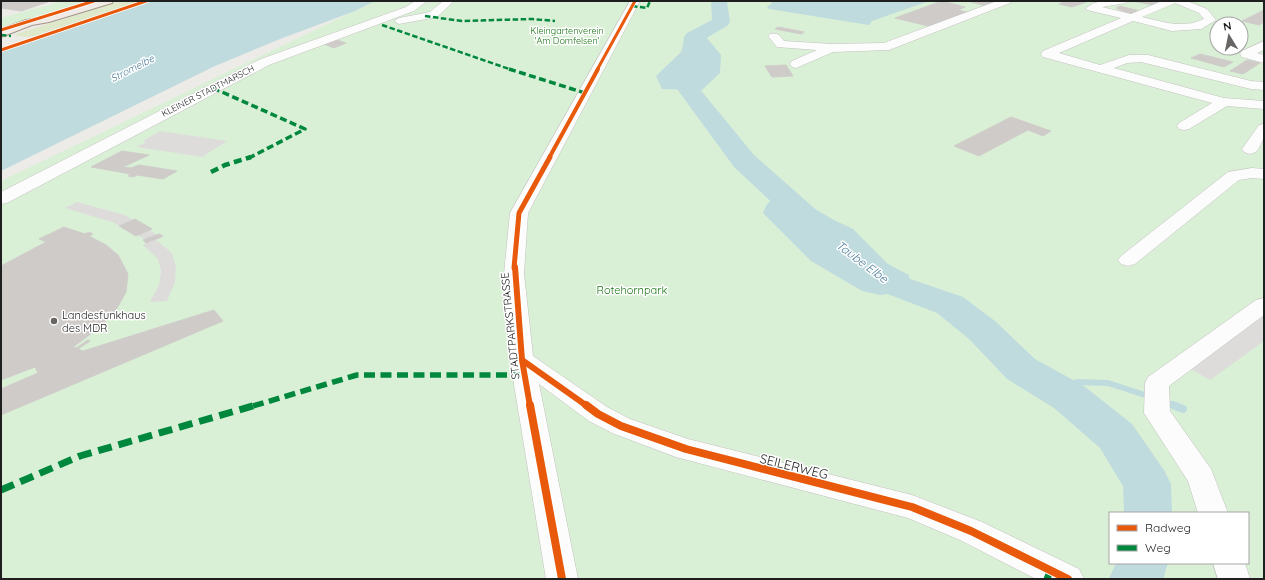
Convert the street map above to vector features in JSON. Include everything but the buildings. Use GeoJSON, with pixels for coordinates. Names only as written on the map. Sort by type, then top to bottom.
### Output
{"type":"FeatureCollection","features":[{"type":"Feature","properties":{"kind":"main road"},"geometry":{"type":"LineString","coordinates":[[1,33],[30,22],[45,20],[108,1]]}},
{"type":"Feature","properties":{"kind":"main road"},"geometry":{"type":"LineString","coordinates":[[1,38],[41,24],[45,20]]}},
{"type":"Feature","properties":{"kind":"street","name":"KLEINER STADTMARSCH"},"geometry":{"type":"LineString","coordinates":[[1,199],[265,62],[347,31],[410,10],[422,1]]}},
{"type":"Feature","properties":{"kind":"street"},"geometry":{"type":"LineString","coordinates":[[347,31],[433,15],[449,1]]}},
{"type":"Feature","properties":{"kind":"street","name":"STADTPARKSTRASSE"},"geometry":{"type":"LineString","coordinates":[[562,579],[522,360],[514,274],[519,213],[635,1]]}},
{"type":"Feature","properties":{"kind":"street"},"geometry":{"type":"LineString","coordinates":[[774,36],[781,44],[831,48],[885,47],[1006,1]]}},
{"type":"Feature","properties":{"kind":"street"},"geometry":{"type":"LineString","coordinates":[[1122,1],[1098,5],[1091,8],[1172,28],[1197,27],[1211,20],[1203,11],[1178,1]]}},
{"type":"Feature","properties":{"kind":"street"},"geometry":{"type":"LineString","coordinates":[[1171,1],[1047,54],[1224,102],[1264,105]]}},
{"type":"Feature","properties":{"kind":"street"},"geometry":{"type":"LineString","coordinates":[[1264,45],[1246,54],[1264,59]]}},
{"type":"Feature","properties":{"kind":"street"},"geometry":{"type":"LineString","coordinates":[[796,64],[831,48]]}},
{"type":"Feature","properties":{"kind":"street"},"geometry":{"type":"LineString","coordinates":[[1101,69],[1128,58],[1136,57],[1251,85],[1264,86]]}},
{"type":"Feature","properties":{"kind":"street"},"geometry":{"type":"LineString","coordinates":[[1184,126],[1224,102]]}},
{"type":"Feature","properties":{"kind":"street"},"geometry":{"type":"LineString","coordinates":[[1250,148],[1264,128]]}},
{"type":"Feature","properties":{"kind":"street"},"geometry":{"type":"LineString","coordinates":[[1128,260],[1234,176],[1252,172],[1264,174]]}},
{"type":"Feature","properties":{"kind":"street"},"geometry":{"type":"LineString","coordinates":[[1213,512],[1201,477],[1157,413],[1157,383],[1224,333],[1264,306]]}},
{"type":"Feature","properties":{"kind":"street","name":"SEILERWEG"},"geometry":{"type":"LineString","coordinates":[[522,360],[598,414],[627,428],[694,451],[912,508],[971,531],[1068,579]]}},
{"type":"Feature","properties":{"kind":"street"},"geometry":{"type":"LineString","coordinates":[[1229,564],[1234,579]]}},
{"type":"Feature","properties":{"kind":"green space"},"geometry":{"type":"Polygon","coordinates":[[[63,1],[91,1],[1,28],[1,18],[63,1]]]}},
{"type":"Feature","properties":{"kind":"green space"},"geometry":{"type":"Polygon","coordinates":[[[120,1],[141,1],[38,36],[26,37],[13,35],[120,1]]]}},
{"type":"Feature","properties":{"kind":"green space","name":"Rotehornpark"},"geometry":{"type":"Polygon","coordinates":[[[375,1],[1264,1],[1264,579],[1,579],[1,181],[375,1]]]}},
{"type":"Feature","properties":{"kind":"shaded area"},"geometry":{"type":"Polygon","coordinates":[[[160,131],[227,141],[202,157],[137,147],[146,142],[143,141],[160,131]]]}},
{"type":"Feature","properties":{"kind":"shaded area"},"geometry":{"type":"Polygon","coordinates":[[[77,202],[125,215],[162,238],[156,240],[172,253],[176,268],[175,282],[167,301],[150,302],[159,285],[161,271],[158,259],[143,245],[148,242],[138,235],[112,222],[65,208],[77,202]]]}},
{"type":"Feature","properties":{"kind":"shaded area"},"geometry":{"type":"Polygon","coordinates":[[[1264,316],[1264,341],[1210,380],[1189,368],[1264,316]]]}},
{"type":"Feature","properties":{"kind":"water","name":"Stromelbe"},"geometry":{"type":"Polygon","coordinates":[[[153,1],[375,1],[355,11],[280,39],[215,66],[1,171],[1,52],[153,1]]]}},
{"type":"Feature","properties":{"kind":"water"},"geometry":{"type":"Polygon","coordinates":[[[774,1],[929,1],[872,21],[869,25],[769,9],[767,7],[774,1]]]}},
{"type":"Feature","properties":{"kind":"water"},"geometry":{"type":"Polygon","coordinates":[[[694,37],[707,38],[721,55],[720,73],[702,90],[662,89],[656,76],[681,52],[685,40],[694,37]]]}},
{"type":"Feature","properties":{"kind":"water"},"geometry":{"type":"Polygon","coordinates":[[[776,197],[794,197],[853,229],[888,264],[909,275],[911,291],[880,295],[862,291],[811,261],[763,213],[767,204],[776,197]]]}},
{"type":"Feature","properties":{"kind":"waterway","name":"Taube Elbe"},"geometry":{"type":"LineString","coordinates":[[720,3],[721,22],[694,37],[688,89],[744,161],[820,230]]}},
{"type":"Feature","properties":{"kind":"waterway","name":"Taube Elbe"},"geometry":{"type":"LineString","coordinates":[[868,269],[884,281],[950,305],[982,330],[1021,369],[1069,397],[1116,436],[1147,484],[1148,512]]}},
{"type":"Feature","properties":{"kind":"waterway"},"geometry":{"type":"LineString","coordinates":[[1055,389],[1077,382],[1108,383],[1151,397]]}},
{"type":"Feature","properties":{"kind":"waterway"},"geometry":{"type":"LineString","coordinates":[[1163,402],[1174,405]]}},
{"type":"Feature","properties":{"kind":"waterway"},"geometry":{"type":"LineString","coordinates":[[1174,405],[1183,409]]}},
{"type":"Feature","properties":{"kind":"waterway","name":"Taube Elbe"},"geometry":{"type":"LineString","coordinates":[[1136,579],[1142,564]]}},
{"type":"Feature","properties":{"kind":"marked path"},"geometry":{"type":"LineString","coordinates":[[632,6],[647,8],[650,1]]}},
{"type":"Feature","properties":{"kind":"marked path"},"geometry":{"type":"LineString","coordinates":[[425,16],[462,21],[532,19],[555,21]]}},
{"type":"Feature","properties":{"kind":"marked path"},"geometry":{"type":"LineString","coordinates":[[382,25],[499,66],[585,93]]}},
{"type":"Feature","properties":{"kind":"marked path"},"geometry":{"type":"LineString","coordinates":[[1,35],[11,36]]}},
{"type":"Feature","properties":{"kind":"marked path"},"geometry":{"type":"LineString","coordinates":[[211,172],[225,165],[247,159],[305,129],[213,88]]}},
{"type":"Feature","properties":{"kind":"marked path"},"geometry":{"type":"LineString","coordinates":[[1,490],[80,456],[204,421],[357,375],[525,375]]}},
{"type":"Feature","properties":{"kind":"marked path"},"geometry":{"type":"LineString","coordinates":[[1047,579],[1051,569]]}},
{"type":"Feature","properties":{"kind":"cycle path"},"geometry":{"type":"LineString","coordinates":[[1,30],[94,1]]}},
{"type":"Feature","properties":{"kind":"cycle path"},"geometry":{"type":"LineString","coordinates":[[1,50],[146,1]]}},
{"type":"Feature","properties":{"kind":"cycle path"},"geometry":{"type":"LineString","coordinates":[[562,579],[522,360],[514,274],[519,213],[635,1]]}},
{"type":"Feature","properties":{"kind":"cycle path"},"geometry":{"type":"LineString","coordinates":[[522,360],[598,414],[621,426],[686,449],[912,507],[971,531],[1068,579]]}},
{"type":"Feature","properties":{"kind":"place","name":"Landesfunkhaus des MDR"},"geometry":{"type":"Point","coordinates":[54,321]}},
{"type":"Feature","properties":{"kind":"park label","name":"Kleingartenverein 'Am Domfelsen'"},"geometry":{"type":"Point","coordinates":[567,36]}}]}
